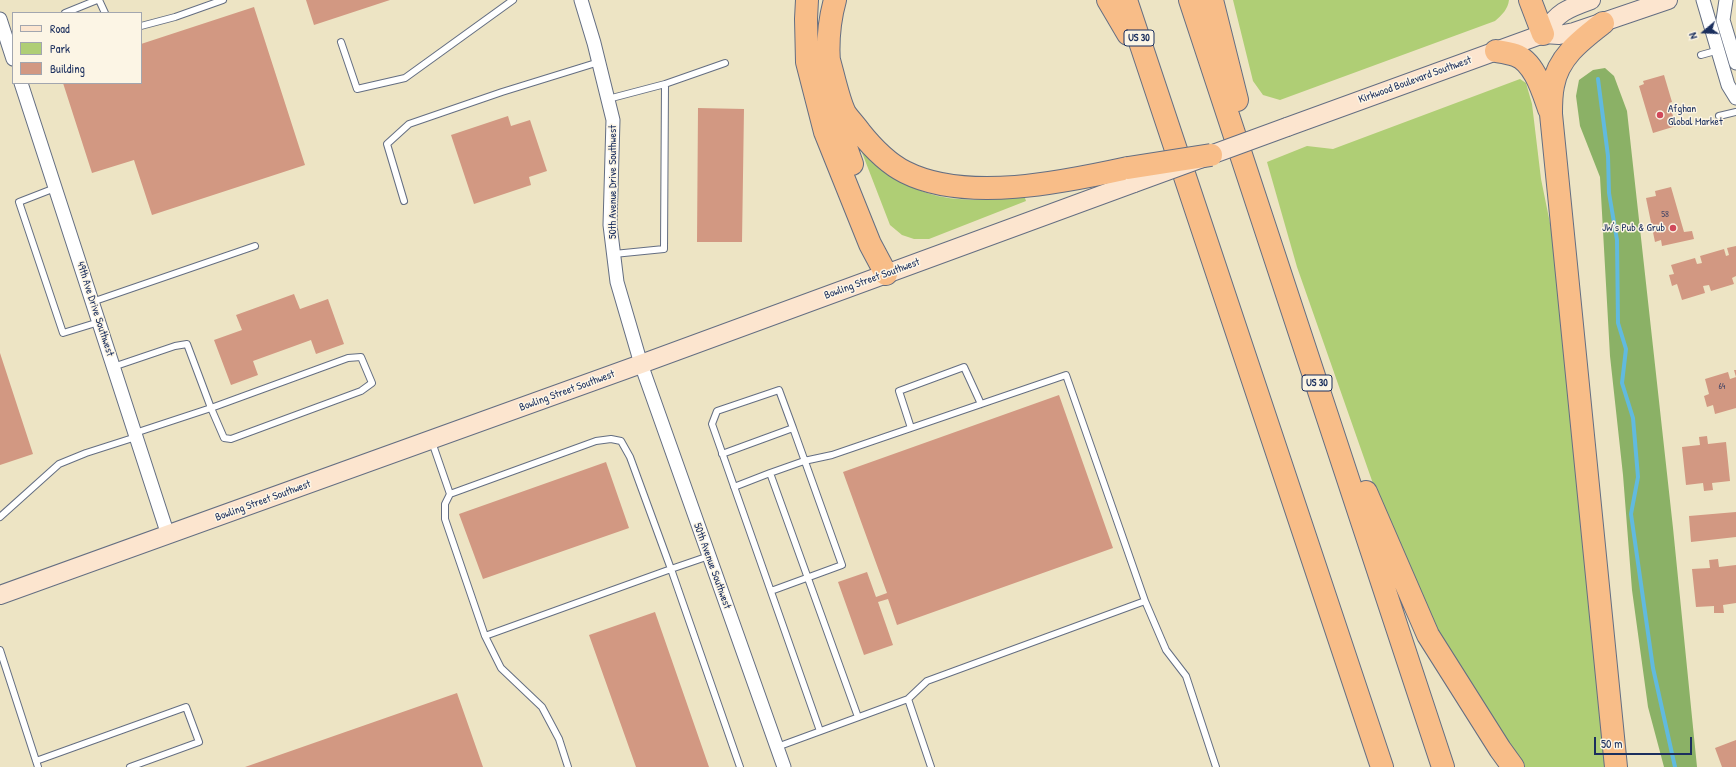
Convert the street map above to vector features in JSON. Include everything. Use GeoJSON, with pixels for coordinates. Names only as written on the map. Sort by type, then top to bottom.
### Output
{"type":"FeatureCollection","features":[{"type":"Feature","properties":{"kind":"highway"},"geometry":{"type":"LineString","coordinates":[[807,0],[807,62],[825,132],[870,244],[886,274]]}},
{"type":"Feature","properties":{"kind":"highway"},"geometry":{"type":"LineString","coordinates":[[835,0],[828,36],[829,60],[834,101],[850,160],[880,241],[886,274]]}},
{"type":"Feature","properties":{"kind":"highway"},"geometry":{"type":"LineString","coordinates":[[1108,0],[1152,77]]}},
{"type":"Feature","properties":{"kind":"highway","name":"US 30"},"geometry":{"type":"LineString","coordinates":[[1126,0],[1382,767]]}},
{"type":"Feature","properties":{"kind":"highway","name":"US 30"},"geometry":{"type":"LineString","coordinates":[[1190,0],[1443,767]]}},
{"type":"Feature","properties":{"kind":"highway"},"geometry":{"type":"LineString","coordinates":[[1212,0],[1281,277]]}},
{"type":"Feature","properties":{"kind":"highway"},"geometry":{"type":"LineString","coordinates":[[1530,0],[1543,34]]}},
{"type":"Feature","properties":{"kind":"highway"},"geometry":{"type":"LineString","coordinates":[[1534,0],[1543,34]]}},
{"type":"Feature","properties":{"kind":"highway"},"geometry":{"type":"LineString","coordinates":[[1550,114],[1553,85],[1566,56],[1602,23]]}},
{"type":"Feature","properties":{"kind":"highway"},"geometry":{"type":"LineString","coordinates":[[1496,51],[1516,55],[1530,66],[1542,86],[1550,114],[1616,767]]}},
{"type":"Feature","properties":{"kind":"highway"},"geometry":{"type":"LineString","coordinates":[[829,60],[845,112],[871,145],[904,172],[928,181],[954,186],[984,189],[1066,180],[1131,176],[1210,155]]}},
{"type":"Feature","properties":{"kind":"highway"},"geometry":{"type":"LineString","coordinates":[[1311,365],[1428,636],[1513,767]]}},
{"type":"Feature","properties":{"kind":"highway"},"geometry":{"type":"LineString","coordinates":[[1369,727],[1378,767]]}},
{"type":"Feature","properties":{"kind":"main road"},"geometry":{"type":"LineString","coordinates":[[1543,34],[1559,14],[1569,8],[1591,0]]}},
{"type":"Feature","properties":{"kind":"main road","name":"Kirkwood Boulevard Southwest"},"geometry":{"type":"LineString","coordinates":[[1210,155],[1543,34],[1559,35],[1574,32],[1668,0]]}},
{"type":"Feature","properties":{"kind":"main road","name":"Bowling Street Southwest"},"geometry":{"type":"LineString","coordinates":[[0,595],[432,440],[886,274],[1131,176]]}},
{"type":"Feature","properties":{"kind":"street","name":"50th Avenue Drive Southwest"},"geometry":{"type":"LineString","coordinates":[[581,0],[599,62],[613,120],[610,225],[618,282],[641,364]]}},
{"type":"Feature","properties":{"kind":"street"},"geometry":{"type":"LineString","coordinates":[[1703,0],[1728,84],[1736,98]]}},
{"type":"Feature","properties":{"kind":"street"},"geometry":{"type":"LineString","coordinates":[[1726,0],[1723,20],[1736,63]]}},
{"type":"Feature","properties":{"kind":"street"},"geometry":{"type":"LineString","coordinates":[[0,19],[12,56]]}},
{"type":"Feature","properties":{"kind":"street","name":"49th Ave Drive Southwest"},"geometry":{"type":"LineString","coordinates":[[21,84],[168,535]]}},
{"type":"Feature","properties":{"kind":"street","name":"50th Avenue Southwest"},"geometry":{"type":"LineString","coordinates":[[641,364],[784,767]]}},
{"type":"Feature","properties":{"kind":"lane"},"geometry":{"type":"LineString","coordinates":[[68,12],[98,0],[104,12]]}},
{"type":"Feature","properties":{"kind":"lane"},"geometry":{"type":"LineString","coordinates":[[142,26],[175,17],[223,0]]}},
{"type":"Feature","properties":{"kind":"lane"},"geometry":{"type":"LineString","coordinates":[[341,42],[357,89],[385,83],[405,78],[513,0]]}},
{"type":"Feature","properties":{"kind":"lane"},"geometry":{"type":"LineString","coordinates":[[1701,56],[1719,50]]}},
{"type":"Feature","properties":{"kind":"lane"},"geometry":{"type":"LineString","coordinates":[[404,201],[387,144],[409,124],[502,92],[599,62]]}},
{"type":"Feature","properties":{"kind":"lane"},"geometry":{"type":"LineString","coordinates":[[608,99],[665,84],[725,62]]}},
{"type":"Feature","properties":{"kind":"lane"},"geometry":{"type":"LineString","coordinates":[[614,254],[664,249],[665,84]]}},
{"type":"Feature","properties":{"kind":"lane"},"geometry":{"type":"LineString","coordinates":[[1719,116],[1736,112]]}},
{"type":"Feature","properties":{"kind":"lane"},"geometry":{"type":"LineString","coordinates":[[55,188],[19,202],[63,333],[99,322]]}},
{"type":"Feature","properties":{"kind":"lane"},"geometry":{"type":"LineString","coordinates":[[92,302],[255,246]]}},
{"type":"Feature","properties":{"kind":"lane"},"geometry":{"type":"LineString","coordinates":[[0,517],[59,464],[86,453],[211,408],[348,358],[362,357],[372,383],[361,391],[231,439],[224,438],[211,408],[187,344],[175,346],[114,367]]}},
{"type":"Feature","properties":{"kind":"lane"},"geometry":{"type":"LineString","coordinates":[[912,428],[899,391],[964,367],[981,404]]}},
{"type":"Feature","properties":{"kind":"lane"},"geometry":{"type":"LineString","coordinates":[[734,487],[804,461],[832,455],[1066,375],[1145,601],[1166,650],[1186,676],[1216,767]]}},
{"type":"Feature","properties":{"kind":"lane"},"geometry":{"type":"LineString","coordinates":[[771,591],[842,565],[779,390],[717,411],[712,424],[820,731]]}},
{"type":"Feature","properties":{"kind":"lane"},"geometry":{"type":"LineString","coordinates":[[722,454],[792,428]]}},
{"type":"Feature","properties":{"kind":"lane"},"geometry":{"type":"LineString","coordinates":[[568,767],[559,739],[542,707],[501,668],[485,636],[445,519],[445,504],[450,494],[596,441],[611,439],[621,441],[630,457],[740,767]]}},
{"type":"Feature","properties":{"kind":"lane"},"geometry":{"type":"LineString","coordinates":[[432,440],[450,494]]}},
{"type":"Feature","properties":{"kind":"lane"},"geometry":{"type":"LineString","coordinates":[[770,474],[858,717]]}},
{"type":"Feature","properties":{"kind":"lane"},"geometry":{"type":"LineString","coordinates":[[485,636],[709,556]]}},
{"type":"Feature","properties":{"kind":"lane"},"geometry":{"type":"LineString","coordinates":[[777,747],[908,699],[927,681],[1145,601]]}},
{"type":"Feature","properties":{"kind":"lane"},"geometry":{"type":"LineString","coordinates":[[0,650],[37,764],[186,707],[199,742],[130,767]]}},
{"type":"Feature","properties":{"kind":"lane"},"geometry":{"type":"LineString","coordinates":[[908,699],[931,767]]}},
{"type":"Feature","properties":{"kind":"green space"},"geometry":{"type":"Polygon","coordinates":[[[1233,0],[1509,0],[1504,12],[1495,21],[1280,100],[1263,95],[1253,81],[1233,0]]]}},
{"type":"Feature","properties":{"kind":"green space"},"geometry":{"type":"Polygon","coordinates":[[[1605,68],[1614,76],[1627,111],[1673,528],[1697,767],[1664,767],[1648,707],[1632,590],[1623,475],[1610,356],[1600,177],[1580,126],[1576,96],[1579,80],[1593,70],[1605,68]]]}},
{"type":"Feature","properties":{"kind":"green space"},"geometry":{"type":"Polygon","coordinates":[[[1520,79],[1526,83],[1532,104],[1541,179],[1552,233],[1607,767],[1525,767],[1453,660],[1416,590],[1390,532],[1297,267],[1267,162],[1307,146],[1333,149],[1520,79]]]}},
{"type":"Feature","properties":{"kind":"green space"},"geometry":{"type":"Polygon","coordinates":[[[861,150],[878,165],[901,181],[934,195],[968,200],[1005,198],[1024,195],[1026,201],[929,239],[914,239],[902,235],[890,225],[861,150]]]}},
{"type":"Feature","properties":{"kind":"building"},"geometry":{"type":"Polygon","coordinates":[[[306,0],[390,0],[314,25],[306,0]]]}},
{"type":"Feature","properties":{"kind":"building"},"geometry":{"type":"Polygon","coordinates":[[[254,7],[305,165],[152,215],[134,160],[92,173],[63,84],[142,84],[142,44],[254,7]]]}},
{"type":"Feature","properties":{"kind":"building","name":"Afghan Global Market"},"geometry":{"type":"Polygon","coordinates":[[[1664,75],[1672,102],[1669,103],[1676,126],[1653,133],[1639,86],[1644,84],[1643,81],[1664,75]]]}},
{"type":"Feature","properties":{"kind":"building"},"geometry":{"type":"Polygon","coordinates":[[[698,108],[744,109],[742,242],[697,242],[698,108]]]}},
{"type":"Feature","properties":{"kind":"building"},"geometry":{"type":"Polygon","coordinates":[[[508,116],[511,126],[530,120],[547,171],[529,177],[531,185],[474,204],[451,135],[508,116]]]}},
{"type":"Feature","properties":{"kind":"building"},"geometry":{"type":"Polygon","coordinates":[[[1671,187],[1684,232],[1692,231],[1694,239],[1662,246],[1661,240],[1655,242],[1646,198],[1656,196],[1655,191],[1671,187]]]}},
{"type":"Feature","properties":{"kind":"building"},"geometry":{"type":"Polygon","coordinates":[[[1736,246],[1736,276],[1732,278],[1734,284],[1711,291],[1709,285],[1703,286],[1705,293],[1682,300],[1677,284],[1672,286],[1669,275],[1674,274],[1671,265],[1695,258],[1697,264],[1702,263],[1700,256],[1724,249],[1726,256],[1729,255],[1727,248],[1736,246]]]}},
{"type":"Feature","properties":{"kind":"building"},"geometry":{"type":"Polygon","coordinates":[[[294,294],[300,309],[328,299],[344,344],[316,354],[311,340],[253,361],[258,375],[231,385],[214,340],[242,330],[236,315],[294,294]]]}},
{"type":"Feature","properties":{"kind":"building"},"geometry":{"type":"Polygon","coordinates":[[[0,353],[33,454],[0,465],[0,353]]]}},
{"type":"Feature","properties":{"kind":"building"},"geometry":{"type":"Polygon","coordinates":[[[1728,372],[1730,379],[1736,377],[1736,408],[1715,414],[1713,405],[1707,407],[1704,396],[1709,394],[1705,379],[1728,372]]]}},
{"type":"Feature","properties":{"kind":"building"},"geometry":{"type":"Polygon","coordinates":[[[1059,395],[1113,548],[897,625],[888,599],[878,602],[893,645],[864,655],[838,582],[867,572],[876,597],[887,593],[843,472],[1059,395]]]}},
{"type":"Feature","properties":{"kind":"building"},"geometry":{"type":"Polygon","coordinates":[[[1707,436],[1708,444],[1726,442],[1730,481],[1712,483],[1713,490],[1704,491],[1703,483],[1686,485],[1682,447],[1700,445],[1699,437],[1707,436]]]}},
{"type":"Feature","properties":{"kind":"building"},"geometry":{"type":"Polygon","coordinates":[[[606,462],[629,528],[483,579],[459,514],[606,462]]]}},
{"type":"Feature","properties":{"kind":"building"},"geometry":{"type":"Polygon","coordinates":[[[1736,512],[1736,537],[1691,542],[1689,516],[1736,512]]]}},
{"type":"Feature","properties":{"kind":"building"},"geometry":{"type":"Polygon","coordinates":[[[1718,559],[1719,567],[1736,565],[1736,603],[1723,605],[1724,613],[1714,613],[1714,606],[1696,607],[1692,569],[1710,568],[1709,560],[1718,559]]]}},
{"type":"Feature","properties":{"kind":"building"},"geometry":{"type":"Polygon","coordinates":[[[655,612],[709,767],[636,767],[589,635],[655,612]]]}},
{"type":"Feature","properties":{"kind":"building"},"geometry":{"type":"Polygon","coordinates":[[[457,693],[483,767],[245,767],[457,693]]]}},
{"type":"Feature","properties":{"kind":"building"},"geometry":{"type":"Polygon","coordinates":[[[1736,740],[1736,767],[1722,767],[1715,748],[1736,740]]]}},
{"type":"Feature","properties":{"kind":"waterway"},"geometry":{"type":"LineString","coordinates":[[1598,79],[1608,156],[1609,193],[1617,240],[1618,323],[1626,349],[1622,383],[1633,418],[1638,477],[1631,514],[1653,668],[1675,767]]}},
{"type":"Feature","properties":{"kind":"place","name":"Afghan Global Market"},"geometry":{"type":"Point","coordinates":[1660,115]}},
{"type":"Feature","properties":{"kind":"place","name":"JW's Pub & Grub"},"geometry":{"type":"Point","coordinates":[1673,228]}}]}
